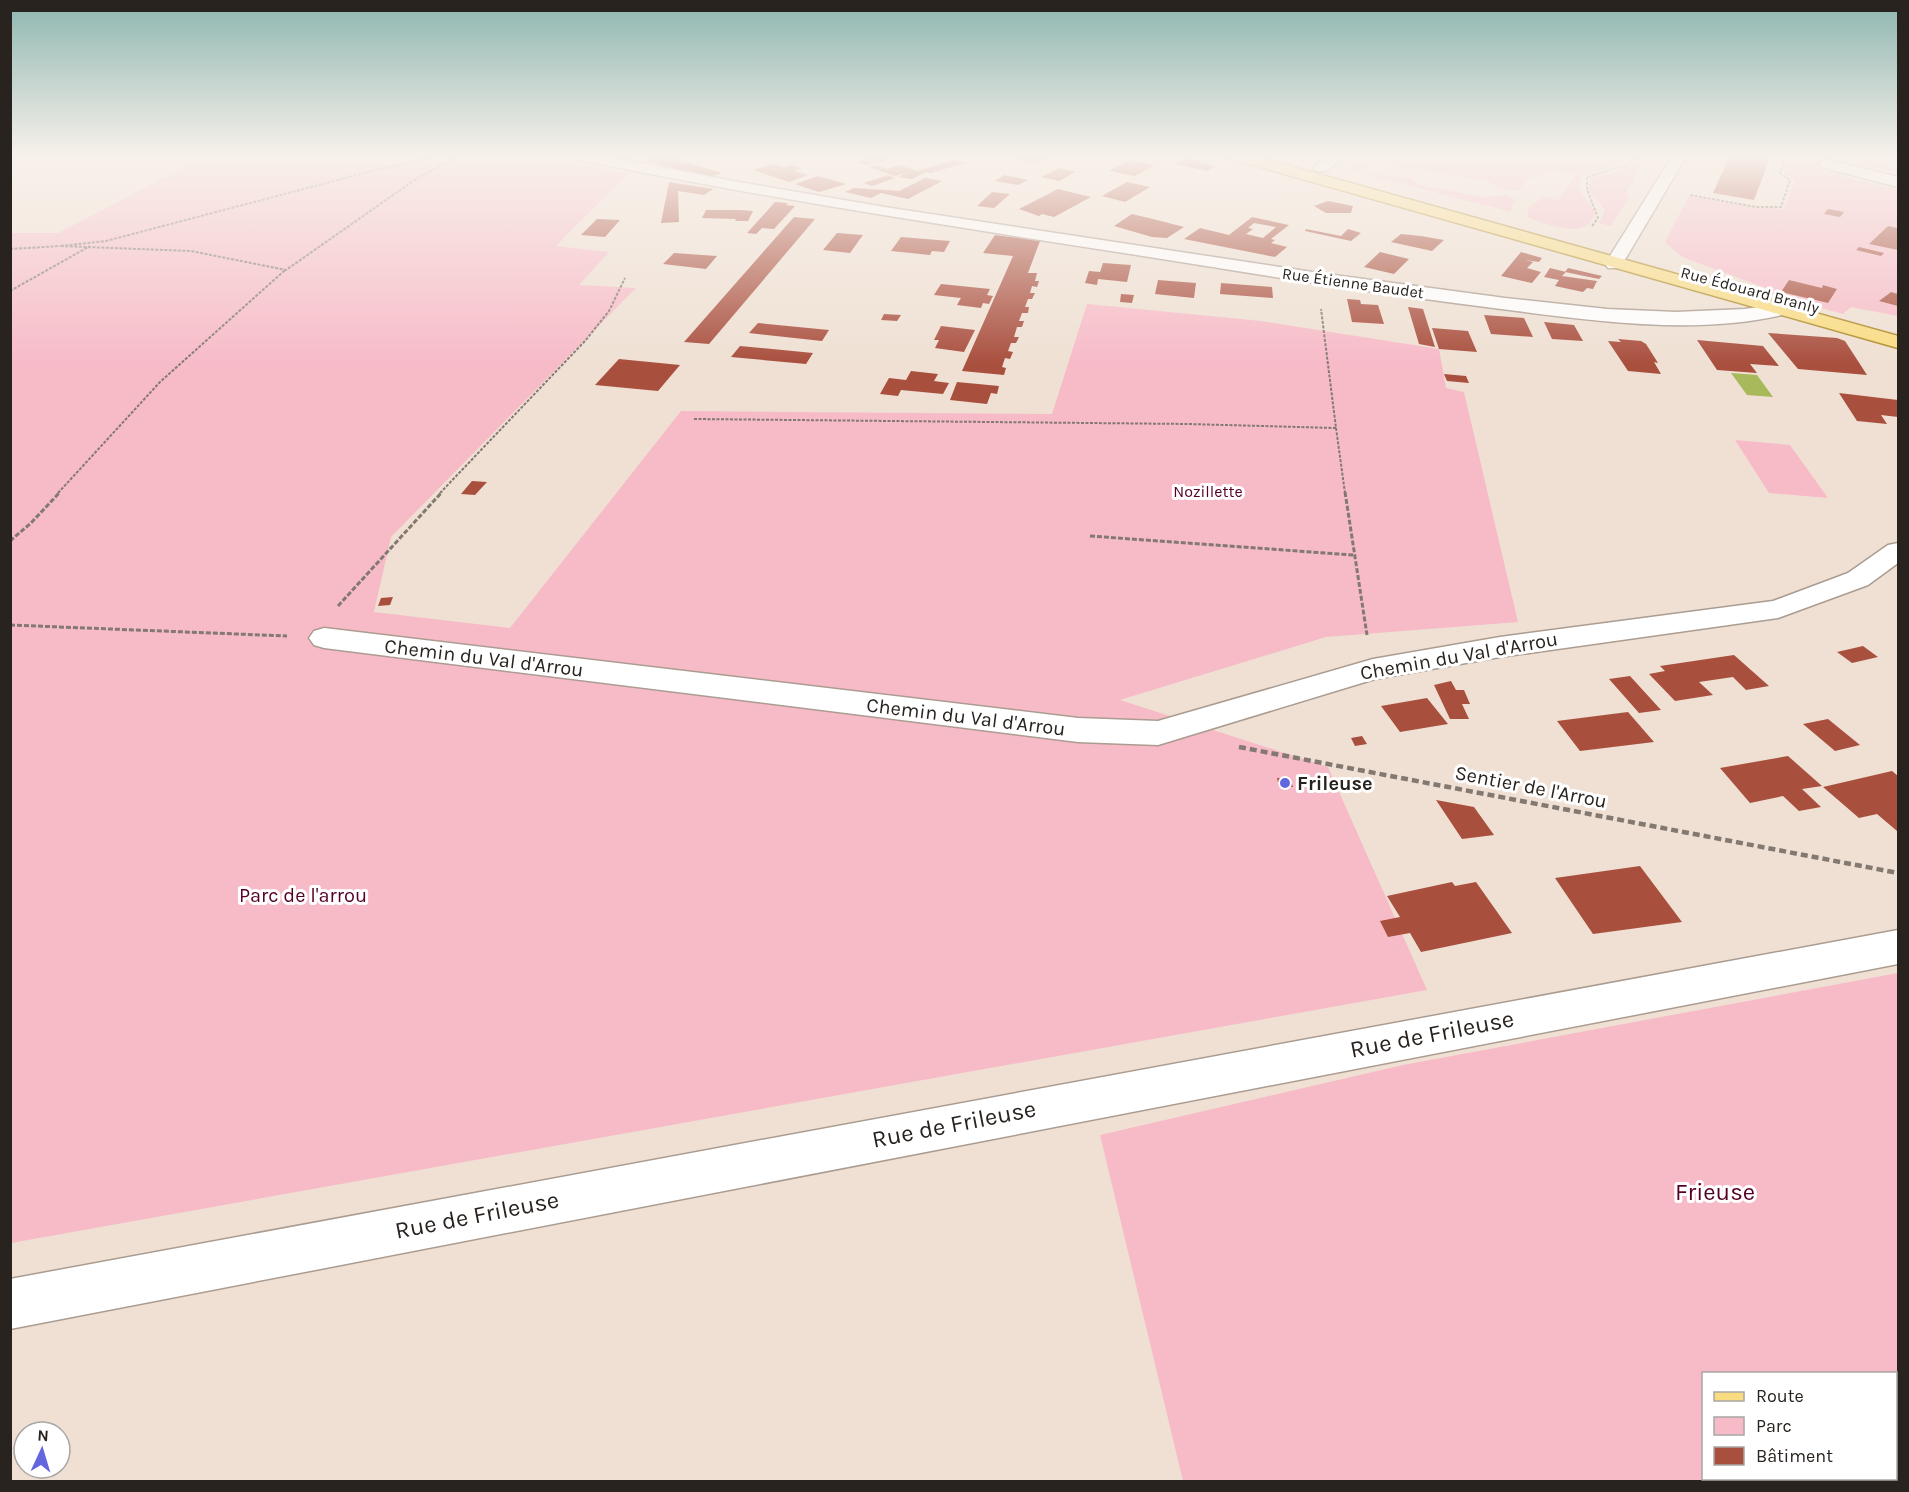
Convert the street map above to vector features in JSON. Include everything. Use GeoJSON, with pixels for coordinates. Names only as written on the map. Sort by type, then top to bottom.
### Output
{"type":"FeatureCollection","features":[{"type":"Feature","properties":{"kind":"main road","name":"Rue Édouard Branly"},"geometry":{"type":"LineString","coordinates":[[1490,225],[1889,328]]}},
{"type":"Feature","properties":{"kind":"main road","name":"Rue Édouard Branly"},"geometry":{"type":"LineString","coordinates":[[1505,225],[1779,310],[1899,342]]}},
{"type":"Feature","properties":{"kind":"street","name":"Rue Étienne Baudet"},"geometry":{"type":"LineString","coordinates":[[977,225],[1317,278],[1509,304],[1641,316],[1725,318],[1779,310]]}},
{"type":"Feature","properties":{"kind":"street"},"geometry":{"type":"LineString","coordinates":[[1617,259],[1638,225]]}},
{"type":"Feature","properties":{"kind":"street","name":"Chemin du Val d'Arrou"},"geometry":{"type":"LineString","coordinates":[[317,638],[1078,730],[1158,733],[1373,669],[1500,646],[1778,609],[1858,579],[1899,551]]}},
{"type":"Feature","properties":{"kind":"street","name":"Rue de Frileuse"},"geometry":{"type":"LineString","coordinates":[[10,1304],[1899,947]]}},
{"type":"Feature","properties":{"kind":"path"},"geometry":{"type":"LineString","coordinates":[[10,249],[106,241],[168,225]]}},
{"type":"Feature","properties":{"kind":"path"},"geometry":{"type":"LineString","coordinates":[[10,541],[31,523],[160,382],[286,270],[351,225]]}},
{"type":"Feature","properties":{"kind":"path"},"geometry":{"type":"LineString","coordinates":[[60,246],[191,251],[286,270]]}},
{"type":"Feature","properties":{"kind":"path"},"geometry":{"type":"LineString","coordinates":[[10,291],[91,246]]}},
{"type":"Feature","properties":{"kind":"path"},"geometry":{"type":"LineString","coordinates":[[10,626],[317,638],[411,524],[585,341],[609,311],[625,278]]}},
{"type":"Feature","properties":{"kind":"path"},"geometry":{"type":"LineString","coordinates":[[1317,278],[1353,555],[1373,669]]}},
{"type":"Feature","properties":{"kind":"path"},"geometry":{"type":"LineString","coordinates":[[694,419],[1188,424],[1336,428]]}},
{"type":"Feature","properties":{"kind":"path"},"geometry":{"type":"LineString","coordinates":[[1090,536],[1353,555]]}},
{"type":"Feature","properties":{"kind":"path","name":"Sentier de l'Arrou"},"geometry":{"type":"LineString","coordinates":[[1238,747],[1899,873]]}},
{"type":"Feature","properties":{"kind":"green space","name":"Parc de l'arrou"},"geometry":{"type":"Polygon","coordinates":[[[74,225],[577,225],[556,246],[609,252],[579,285],[636,288],[391,537],[374,612],[510,628],[681,411],[1052,414],[1087,304],[1261,321],[1439,349],[1446,388],[1464,392],[1518,622],[1326,637],[1120,700],[1328,767],[1427,990],[11,1243],[10,233],[58,233],[74,225]]]}},
{"type":"Feature","properties":{"kind":"green space"},"geometry":{"type":"Polygon","coordinates":[[[1550,225],[1587,225],[1577,228],[1550,225]]]}},
{"type":"Feature","properties":{"kind":"green space"},"geometry":{"type":"Polygon","coordinates":[[[1674,225],[1898,225],[1898,228],[1888,226],[1869,244],[1898,250],[1898,294],[1890,292],[1880,301],[1898,306],[1898,316],[1851,307],[1843,314],[1763,292],[1766,288],[1682,257],[1665,242],[1674,225]],[[1789,280],[1781,292],[1828,303],[1837,289],[1824,285],[1822,288],[1789,280]]]}},
{"type":"Feature","properties":{"kind":"green space"},"geometry":{"type":"Polygon","coordinates":[[[1735,440],[1790,445],[1828,498],[1769,493],[1735,440]]]}},
{"type":"Feature","properties":{"kind":"green space","name":"Frieuse"},"geometry":{"type":"Polygon","coordinates":[[[1898,973],[1898,1481],[1183,1481],[1100,1135],[1403,1065],[1898,973]]]}},
{"type":"Feature","properties":{"kind":"shaded area"},"geometry":{"type":"Polygon","coordinates":[[[1731,373],[1757,375],[1773,397],[1747,395],[1731,373]]]}},
{"type":"Feature","properties":{"kind":"building"},"geometry":{"type":"Polygon","coordinates":[[[591,225],[616,225],[605,237],[581,235],[591,225]]]}},
{"type":"Feature","properties":{"kind":"building"},"geometry":{"type":"Polygon","coordinates":[[[755,225],[778,225],[774,229],[762,228],[756,234],[747,233],[755,225]]]}},
{"type":"Feature","properties":{"kind":"building"},"geometry":{"type":"Polygon","coordinates":[[[787,225],[810,225],[709,344],[684,342],[787,225]]]}},
{"type":"Feature","properties":{"kind":"building"},"geometry":{"type":"Polygon","coordinates":[[[1175,225],[1184,227],[1167,238],[1152,237],[1114,226],[1175,225]]]}},
{"type":"Feature","properties":{"kind":"building"},"geometry":{"type":"Polygon","coordinates":[[[1242,225],[1252,225],[1248,228],[1253,229],[1246,234],[1263,238],[1276,227],[1263,225],[1289,225],[1271,239],[1275,240],[1271,243],[1287,247],[1275,257],[1184,239],[1200,228],[1229,235],[1242,225]]]}},
{"type":"Feature","properties":{"kind":"building"},"geometry":{"type":"Polygon","coordinates":[[[1888,226],[1898,228],[1898,250],[1869,244],[1888,226]]]}},
{"type":"Feature","properties":{"kind":"building"},"geometry":{"type":"Polygon","coordinates":[[[1306,229],[1341,236],[1348,229],[1361,233],[1351,241],[1305,231],[1306,229]]]}},
{"type":"Feature","properties":{"kind":"building"},"geometry":{"type":"Polygon","coordinates":[[[837,233],[863,235],[850,253],[823,250],[837,233]]]}},
{"type":"Feature","properties":{"kind":"building"},"geometry":{"type":"Polygon","coordinates":[[[1401,234],[1444,240],[1432,251],[1391,242],[1401,234]]]}},
{"type":"Feature","properties":{"kind":"building"},"geometry":{"type":"Polygon","coordinates":[[[995,235],[1040,241],[1028,273],[1037,273],[1035,281],[1039,281],[1037,287],[1032,286],[1030,293],[1035,293],[1032,299],[1028,299],[1025,307],[1029,307],[1028,313],[1022,313],[1019,321],[1024,321],[1022,327],[1017,327],[1014,337],[1019,337],[1016,343],[1011,343],[1008,351],[1013,352],[1010,359],[1005,358],[1002,367],[1006,368],[1004,375],[962,371],[1013,256],[983,253],[995,235]]]}},
{"type":"Feature","properties":{"kind":"building"},"geometry":{"type":"Polygon","coordinates":[[[901,237],[950,241],[944,252],[932,251],[930,255],[891,251],[901,237]]]}},
{"type":"Feature","properties":{"kind":"building"},"geometry":{"type":"Polygon","coordinates":[[[1859,247],[1884,253],[1881,256],[1856,250],[1859,247]]]}},
{"type":"Feature","properties":{"kind":"building"},"geometry":{"type":"Polygon","coordinates":[[[1380,252],[1409,259],[1394,274],[1364,267],[1380,252]]]}},
{"type":"Feature","properties":{"kind":"building"},"geometry":{"type":"Polygon","coordinates":[[[1521,252],[1542,258],[1539,262],[1525,260],[1533,262],[1527,268],[1541,272],[1532,283],[1501,276],[1521,252]]]}},
{"type":"Feature","properties":{"kind":"building"},"geometry":{"type":"Polygon","coordinates":[[[674,253],[717,256],[706,269],[663,264],[674,253]]]}},
{"type":"Feature","properties":{"kind":"building"},"geometry":{"type":"Polygon","coordinates":[[[1103,263],[1131,265],[1127,282],[1098,279],[1097,285],[1085,283],[1089,271],[1100,272],[1103,263]]]}},
{"type":"Feature","properties":{"kind":"building"},"geometry":{"type":"Polygon","coordinates":[[[1550,268],[1566,272],[1562,276],[1597,281],[1593,289],[1587,288],[1583,292],[1555,286],[1559,280],[1544,277],[1550,268]]]}},
{"type":"Feature","properties":{"kind":"building"},"geometry":{"type":"Polygon","coordinates":[[[1568,268],[1602,276],[1599,279],[1565,272],[1568,268]]]}},
{"type":"Feature","properties":{"kind":"building"},"geometry":{"type":"Polygon","coordinates":[[[1158,280],[1196,283],[1194,298],[1155,294],[1158,280]]]}},
{"type":"Feature","properties":{"kind":"building"},"geometry":{"type":"Polygon","coordinates":[[[1789,280],[1837,289],[1828,303],[1781,292],[1789,280]]]}},
{"type":"Feature","properties":{"kind":"building"},"geometry":{"type":"Polygon","coordinates":[[[1221,283],[1272,287],[1273,298],[1220,294],[1221,283]]]}},
{"type":"Feature","properties":{"kind":"building"},"geometry":{"type":"Polygon","coordinates":[[[941,284],[990,289],[987,295],[993,296],[989,304],[983,303],[981,308],[957,305],[961,298],[934,295],[941,284]]]}},
{"type":"Feature","properties":{"kind":"building"},"geometry":{"type":"Polygon","coordinates":[[[1891,292],[1898,294],[1898,306],[1879,301],[1891,292]]]}},
{"type":"Feature","properties":{"kind":"building"},"geometry":{"type":"Polygon","coordinates":[[[1121,294],[1134,295],[1132,303],[1120,302],[1121,294]]]}},
{"type":"Feature","properties":{"kind":"building"},"geometry":{"type":"Polygon","coordinates":[[[1347,299],[1360,300],[1361,304],[1378,305],[1384,324],[1352,322],[1347,299]]]}},
{"type":"Feature","properties":{"kind":"building"},"geometry":{"type":"Polygon","coordinates":[[[1408,307],[1423,309],[1435,347],[1419,344],[1408,307]]]}},
{"type":"Feature","properties":{"kind":"building"},"geometry":{"type":"Polygon","coordinates":[[[884,314],[901,315],[897,321],[881,320],[884,314]]]}},
{"type":"Feature","properties":{"kind":"building"},"geometry":{"type":"Polygon","coordinates":[[[1484,315],[1524,318],[1533,337],[1491,334],[1484,315]]]}},
{"type":"Feature","properties":{"kind":"building"},"geometry":{"type":"Polygon","coordinates":[[[1544,322],[1574,325],[1583,341],[1552,339],[1544,322]]]}},
{"type":"Feature","properties":{"kind":"building"},"geometry":{"type":"Polygon","coordinates":[[[758,323],[829,330],[822,341],[749,333],[758,323]]]}},
{"type":"Feature","properties":{"kind":"building"},"geometry":{"type":"Polygon","coordinates":[[[941,326],[975,330],[964,352],[935,348],[939,340],[934,340],[941,326]]]}},
{"type":"Feature","properties":{"kind":"building"},"geometry":{"type":"Polygon","coordinates":[[[1432,328],[1468,331],[1477,352],[1439,349],[1432,328]]]}},
{"type":"Feature","properties":{"kind":"building"},"geometry":{"type":"Polygon","coordinates":[[[1768,333],[1837,338],[1845,341],[1867,375],[1798,369],[1768,333]]]}},
{"type":"Feature","properties":{"kind":"building"},"geometry":{"type":"Polygon","coordinates":[[[1618,339],[1641,341],[1646,344],[1658,363],[1654,362],[1661,374],[1628,371],[1608,341],[1621,342],[1618,339]]]}},
{"type":"Feature","properties":{"kind":"building"},"geometry":{"type":"Polygon","coordinates":[[[1697,340],[1763,346],[1779,366],[1750,364],[1757,373],[1717,370],[1697,340]]]}},
{"type":"Feature","properties":{"kind":"building"},"geometry":{"type":"Polygon","coordinates":[[[740,346],[813,353],[806,364],[731,357],[740,346]]]}},
{"type":"Feature","properties":{"kind":"building"},"geometry":{"type":"Polygon","coordinates":[[[619,359],[680,365],[658,391],[595,385],[619,359]]]}},
{"type":"Feature","properties":{"kind":"building"},"geometry":{"type":"Polygon","coordinates":[[[911,371],[938,374],[934,381],[949,383],[943,394],[901,390],[898,396],[880,394],[889,378],[906,380],[911,371]]]}},
{"type":"Feature","properties":{"kind":"building"},"geometry":{"type":"Polygon","coordinates":[[[1444,374],[1466,376],[1469,383],[1447,381],[1444,374]]]}},
{"type":"Feature","properties":{"kind":"building"},"geometry":{"type":"Polygon","coordinates":[[[957,382],[999,386],[997,394],[991,393],[987,404],[950,400],[957,382]]]}},
{"type":"Feature","properties":{"kind":"building"},"geometry":{"type":"Polygon","coordinates":[[[1839,393],[1898,400],[1898,417],[1881,415],[1887,424],[1857,421],[1839,393]]]}},
{"type":"Feature","properties":{"kind":"building"},"geometry":{"type":"Polygon","coordinates":[[[472,481],[487,482],[475,495],[461,494],[472,481]]]}},
{"type":"Feature","properties":{"kind":"building"},"geometry":{"type":"Polygon","coordinates":[[[393,597],[390,605],[378,606],[381,598],[393,597]]]}},
{"type":"Feature","properties":{"kind":"building"},"geometry":{"type":"Polygon","coordinates":[[[1863,646],[1878,657],[1852,663],[1837,652],[1863,646]]]}},
{"type":"Feature","properties":{"kind":"building"},"geometry":{"type":"Polygon","coordinates":[[[1734,655],[1769,686],[1746,690],[1733,677],[1699,682],[1713,695],[1675,701],[1649,674],[1665,671],[1660,666],[1734,655]]]}},
{"type":"Feature","properties":{"kind":"building"},"geometry":{"type":"Polygon","coordinates":[[[1630,676],[1661,710],[1639,713],[1609,679],[1630,676]]]}},
{"type":"Feature","properties":{"kind":"building"},"geometry":{"type":"Polygon","coordinates":[[[1451,681],[1456,690],[1464,690],[1470,704],[1462,704],[1469,719],[1450,719],[1434,685],[1451,681]]]}},
{"type":"Feature","properties":{"kind":"building"},"geometry":{"type":"Polygon","coordinates":[[[1427,698],[1448,724],[1400,732],[1381,706],[1427,698]]]}},
{"type":"Feature","properties":{"kind":"building"},"geometry":{"type":"Polygon","coordinates":[[[1628,712],[1654,742],[1580,751],[1557,721],[1628,712]]]}},
{"type":"Feature","properties":{"kind":"building"},"geometry":{"type":"Polygon","coordinates":[[[1828,719],[1860,745],[1835,751],[1803,724],[1828,719]]]}},
{"type":"Feature","properties":{"kind":"building"},"geometry":{"type":"Polygon","coordinates":[[[1362,736],[1367,744],[1355,746],[1351,738],[1362,736]]]}},
{"type":"Feature","properties":{"kind":"building"},"geometry":{"type":"Polygon","coordinates":[[[1788,756],[1822,786],[1802,789],[1821,807],[1799,811],[1783,796],[1750,803],[1720,768],[1788,756]]]}},
{"type":"Feature","properties":{"kind":"building"},"geometry":{"type":"Polygon","coordinates":[[[1892,771],[1898,776],[1897,831],[1877,814],[1859,818],[1823,787],[1892,771]]]}},
{"type":"Feature","properties":{"kind":"building","name":"Frileuse"},"geometry":{"type":"Polygon","coordinates":[[[1277,778],[1290,779],[1293,787],[1279,787],[1277,778]]]}},
{"type":"Feature","properties":{"kind":"building"},"geometry":{"type":"Polygon","coordinates":[[[1436,800],[1474,807],[1494,835],[1462,839],[1436,800]]]}},
{"type":"Feature","properties":{"kind":"building"},"geometry":{"type":"Polygon","coordinates":[[[1640,866],[1682,922],[1593,934],[1555,878],[1640,866]]]}},
{"type":"Feature","properties":{"kind":"building"},"geometry":{"type":"Polygon","coordinates":[[[1452,882],[1455,886],[1476,882],[1512,933],[1421,952],[1410,933],[1388,937],[1380,921],[1400,917],[1387,896],[1452,882]]]}},
{"type":"Feature","properties":{"kind":"place","name":"Frileuse"},"geometry":{"type":"Point","coordinates":[1285,783]}},
{"type":"Feature","properties":{"kind":"park label","name":"Nozillette"},"geometry":{"type":"Point","coordinates":[1208,491]}}]}
